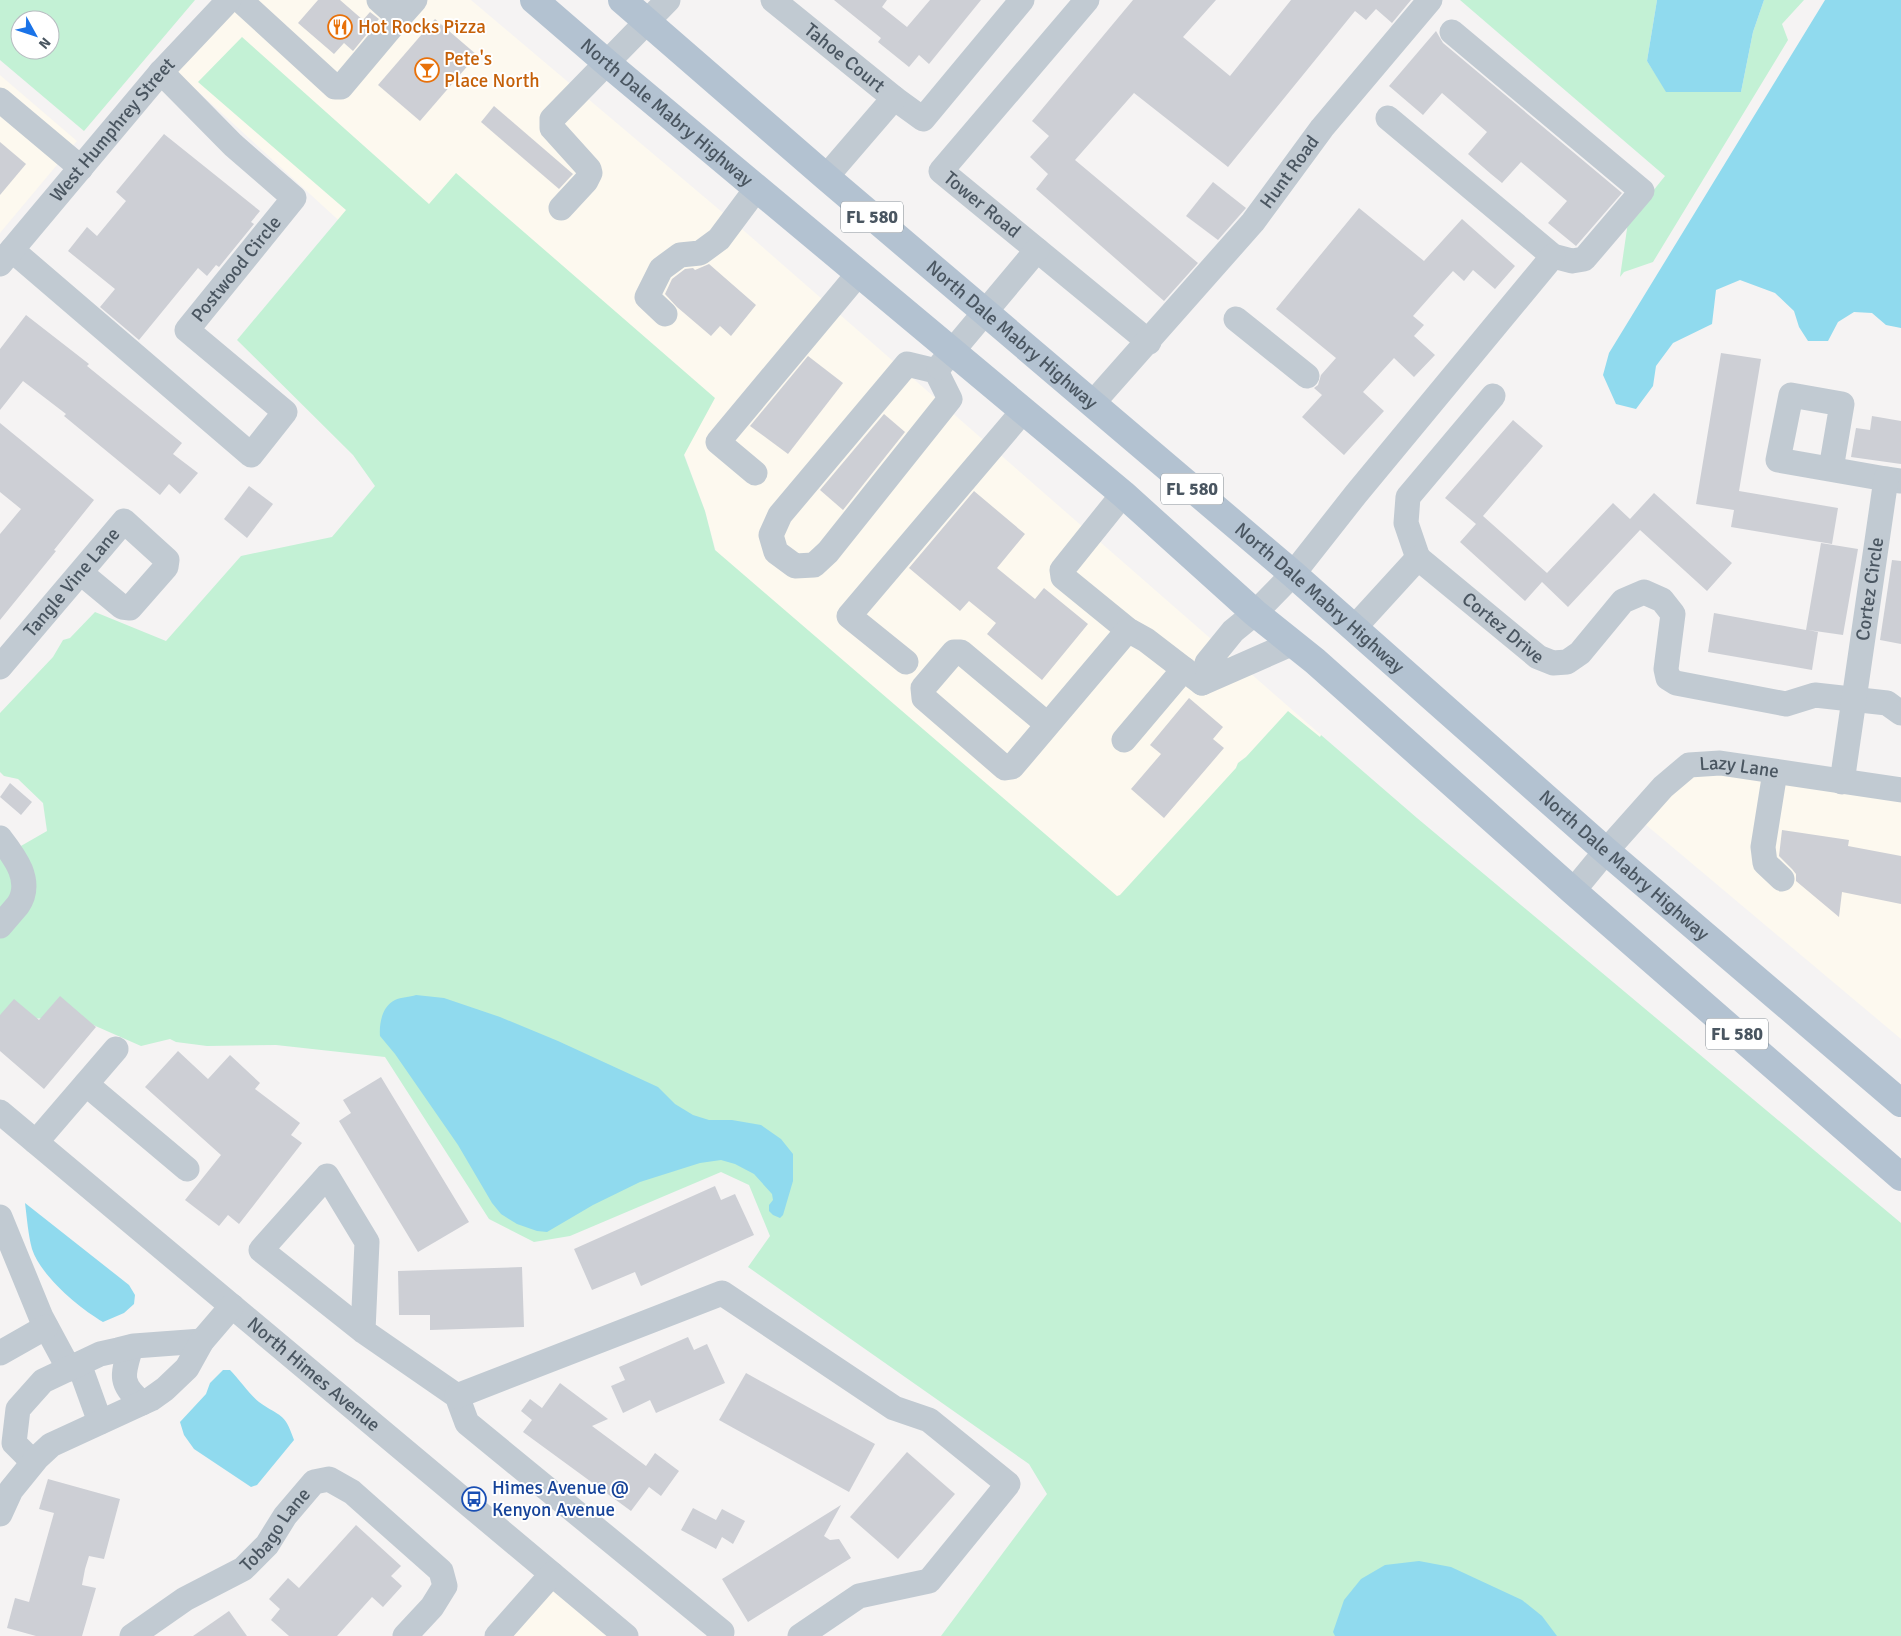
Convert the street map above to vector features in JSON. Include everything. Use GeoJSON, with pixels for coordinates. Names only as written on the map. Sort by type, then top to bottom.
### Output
{"type":"FeatureCollection","features":[{"type":"Feature","properties":{"kind":"main road","name":"North Dale Mabry Highway"},"geometry":{"type":"LineString","coordinates":[[534,0],[859,273],[944,361],[1023,411],[1123,494],[1255,613]]}},
{"type":"Feature","properties":{"kind":"main road","name":"North Dale Mabry Highway"},"geometry":{"type":"LineString","coordinates":[[622,0],[826,177],[1293,574],[1606,851],[1901,1103]]}},
{"type":"Feature","properties":{"kind":"main road","name":"FL 580"},"geometry":{"type":"LineString","coordinates":[[1255,613],[1315,661],[1573,891],[1901,1177]]}},
{"type":"Feature","properties":{"kind":"street","name":"West Humphrey Street"},"geometry":{"type":"LineString","coordinates":[[6,257],[161,72],[229,0]]}},
{"type":"Feature","properties":{"kind":"street"},"geometry":{"type":"LineString","coordinates":[[240,0],[336,87],[341,86],[407,9],[379,0]]}},
{"type":"Feature","properties":{"kind":"street"},"geometry":{"type":"LineString","coordinates":[[561,208],[586,181],[590,173],[589,169],[552,128],[552,119],[668,0]]}},
{"type":"Feature","properties":{"kind":"street","name":"Tahoe Court"},"geometry":{"type":"LineString","coordinates":[[773,0],[894,98],[923,119],[1022,0]]}},
{"type":"Feature","properties":{"kind":"street","name":"Tower Road"},"geometry":{"type":"LineString","coordinates":[[1087,0],[942,171],[1149,342]]}},
{"type":"Feature","properties":{"kind":"street","name":"Hunt Road"},"geometry":{"type":"LineString","coordinates":[[1092,404],[1149,342],[1253,222],[1322,128],[1430,0]]}},
{"type":"Feature","properties":{"kind":"street"},"geometry":{"type":"LineString","coordinates":[[1388,118],[1553,256],[1572,261],[1584,259],[1642,191],[1452,32]]}},
{"type":"Feature","properties":{"kind":"street","name":"Postwood Circle"},"geometry":{"type":"LineString","coordinates":[[6,257],[251,455],[284,412],[187,330],[294,198],[232,145],[161,72]]}},
{"type":"Feature","properties":{"kind":"street"},"geometry":{"type":"LineString","coordinates":[[826,177],[894,98]]}},
{"type":"Feature","properties":{"kind":"street"},"geometry":{"type":"LineString","coordinates":[[0,100],[80,168]]}},
{"type":"Feature","properties":{"kind":"street"},"geometry":{"type":"LineString","coordinates":[[665,314],[647,297],[661,269],[680,255],[700,253],[719,239],[757,188]]}},
{"type":"Feature","properties":{"kind":"street"},"geometry":{"type":"LineString","coordinates":[[944,361],[950,399],[828,552],[814,565],[795,566],[776,552],[771,535],[780,516],[907,364],[944,361],[1038,250]]}},
{"type":"Feature","properties":{"kind":"street"},"geometry":{"type":"LineString","coordinates":[[1124,740],[1207,663],[1233,631],[1255,613],[1293,574],[1362,486],[1553,256]]}},
{"type":"Feature","properties":{"kind":"street"},"geometry":{"type":"LineString","coordinates":[[755,473],[718,442],[859,273]]}},
{"type":"Feature","properties":{"kind":"street"},"geometry":{"type":"LineString","coordinates":[[1236,319],[1308,376]]}},
{"type":"Feature","properties":{"kind":"street"},"geometry":{"type":"LineString","coordinates":[[1354,628],[1418,558],[1406,522],[1408,498],[1493,396]]}},
{"type":"Feature","properties":{"kind":"street"},"geometry":{"type":"LineString","coordinates":[[906,662],[849,616],[1023,411]]}},
{"type":"Feature","properties":{"kind":"street","name":"Cortez Circle"},"geometry":{"type":"LineString","coordinates":[[1831,469],[1894,480],[1853,700],[1842,782]]}},
{"type":"Feature","properties":{"kind":"street"},"geometry":{"type":"LineString","coordinates":[[1123,494],[1062,570],[1063,577],[1128,630],[1146,640],[1193,676]]}},
{"type":"Feature","properties":{"kind":"street","name":"Tangle Vine Lane"},"geometry":{"type":"LineString","coordinates":[[0,667],[80,572],[124,521],[167,560],[166,567],[130,608],[122,607],[80,572]]}},
{"type":"Feature","properties":{"kind":"street","name":"Cortez Drive"},"geometry":{"type":"LineString","coordinates":[[1418,558],[1538,657],[1553,663],[1567,662],[1580,653],[1623,600],[1644,592],[1662,600],[1673,614],[1666,669],[1668,678],[1676,683],[1786,704],[1815,695],[1853,700]]}},
{"type":"Feature","properties":{"kind":"street"},"geometry":{"type":"LineString","coordinates":[[1048,724],[961,652],[954,652],[923,688],[924,698],[1005,768],[1012,767],[1128,630]]}},
{"type":"Feature","properties":{"kind":"street"},"geometry":{"type":"LineString","coordinates":[[1193,676],[1293,643]]}},
{"type":"Feature","properties":{"kind":"street"},"geometry":{"type":"LineString","coordinates":[[1853,700],[1886,703],[1901,713]]}},
{"type":"Feature","properties":{"kind":"street","name":"Lazy Lane"},"geometry":{"type":"LineString","coordinates":[[1573,891],[1663,787],[1689,765],[1720,763],[1901,790]]}},
{"type":"Feature","properties":{"kind":"street"},"geometry":{"type":"LineString","coordinates":[[1775,772],[1763,847],[1765,863],[1782,878]]}},
{"type":"Feature","properties":{"kind":"street"},"geometry":{"type":"LineString","coordinates":[[0,838],[18,865],[24,886],[19,903],[0,926]]}},
{"type":"Feature","properties":{"kind":"street"},"geometry":{"type":"LineString","coordinates":[[36,1142],[116,1049]]}},
{"type":"Feature","properties":{"kind":"street"},"geometry":{"type":"LineString","coordinates":[[86,1084],[187,1169]]}},
{"type":"Feature","properties":{"kind":"street","name":"North Himes Avenue"},"geometry":{"type":"LineString","coordinates":[[0,1112],[626,1636]]}},
{"type":"Feature","properties":{"kind":"street"},"geometry":{"type":"LineString","coordinates":[[364,1331],[367,1242],[327,1176],[261,1250],[364,1331],[457,1396],[467,1423],[723,1635]]}},
{"type":"Feature","properties":{"kind":"street"},"geometry":{"type":"LineString","coordinates":[[0,1217],[46,1327],[74,1366],[100,1422]]}},
{"type":"Feature","properties":{"kind":"street"},"geometry":{"type":"LineString","coordinates":[[457,1396],[722,1293],[894,1408],[929,1420],[1008,1484],[929,1581],[859,1596],[800,1636]]}},
{"type":"Feature","properties":{"kind":"street"},"geometry":{"type":"LineString","coordinates":[[0,1514],[11,1490],[33,1462],[51,1445],[142,1403],[165,1389],[187,1368],[202,1341],[232,1306]]}},
{"type":"Feature","properties":{"kind":"street"},"geometry":{"type":"LineString","coordinates":[[0,1353],[46,1327]]}},
{"type":"Feature","properties":{"kind":"street"},"geometry":{"type":"LineString","coordinates":[[33,1462],[7,1441],[18,1408],[43,1381],[100,1354],[131,1347],[202,1341]]}},
{"type":"Feature","properties":{"kind":"street"},"geometry":{"type":"LineString","coordinates":[[131,1347],[125,1366],[125,1384],[127,1390],[142,1403]]}},
{"type":"Feature","properties":{"kind":"street","name":"Tobago Lane"},"geometry":{"type":"LineString","coordinates":[[132,1636],[185,1599],[243,1569],[266,1545],[285,1516],[314,1482],[330,1479],[352,1492],[441,1571],[445,1586],[432,1607],[404,1636]]}},
{"type":"Feature","properties":{"kind":"street"},"geometry":{"type":"LineString","coordinates":[[497,1636],[552,1574]]}},
{"type":"Feature","properties":{"kind":"shaded area"},"geometry":{"type":"Polygon","coordinates":[[[244,0],[471,0],[735,223],[1321,735],[1314,755],[1277,733],[1238,763],[1210,825],[1137,887],[1113,898],[724,580],[705,511],[673,423],[371,250],[177,72],[244,0]]]}},
{"type":"Feature","properties":{"kind":"shaded area"},"geometry":{"type":"Polygon","coordinates":[[[0,75],[77,141],[0,233],[0,75]]]}},
{"type":"Feature","properties":{"kind":"shaded area"},"geometry":{"type":"Polygon","coordinates":[[[1721,774],[1901,801],[1901,1039],[1645,824],[1671,795],[1694,775],[1721,774]]]}},
{"type":"Feature","properties":{"kind":"shaded area"},"geometry":{"type":"Polygon","coordinates":[[[554,1589],[610,1636],[513,1636],[554,1589]]]}},
{"type":"Feature","properties":{"kind":"green space"},"geometry":{"type":"Polygon","coordinates":[[[0,0],[195,0],[84,131],[0,60],[0,0]]]}},
{"type":"Feature","properties":{"kind":"green space"},"geometry":{"type":"Polygon","coordinates":[[[1460,0],[1657,0],[1647,61],[1667,92],[1741,92],[1753,32],[1764,0],[1804,0],[1782,24],[1788,40],[1653,262],[1624,272],[1620,277],[1628,222],[1665,176],[1460,0]]]}},
{"type":"Feature","properties":{"kind":"green space"},"geometry":{"type":"Polygon","coordinates":[[[242,37],[429,204],[456,173],[715,398],[684,455],[705,511],[715,550],[1117,896],[1120,895],[1236,768],[1238,763],[1246,757],[1288,711],[1320,737],[1321,735],[1417,818],[1901,1223],[1901,1636],[941,1636],[1047,1494],[1029,1464],[748,1267],[770,1236],[749,1185],[721,1172],[570,1236],[534,1242],[489,1219],[385,1057],[276,1045],[207,1046],[176,1042],[170,1039],[141,1046],[75,1017],[0,1020],[0,858],[47,831],[43,803],[18,779],[4,776],[0,772],[0,713],[53,657],[63,640],[70,638],[95,612],[166,641],[241,556],[332,537],[375,486],[353,455],[237,340],[346,210],[198,82],[242,37]]]}},
{"type":"Feature","properties":{"kind":"water"},"geometry":{"type":"Polygon","coordinates":[[[1657,0],[1764,0],[1753,32],[1741,92],[1666,92],[1647,61],[1657,0]]]}},
{"type":"Feature","properties":{"kind":"water"},"geometry":{"type":"Polygon","coordinates":[[[1825,0],[1901,0],[1901,328],[1886,325],[1872,313],[1854,312],[1838,322],[1828,341],[1808,341],[1799,327],[1794,311],[1775,293],[1740,280],[1716,290],[1712,324],[1673,343],[1656,366],[1653,386],[1636,409],[1616,404],[1603,375],[1609,353],[1825,0]]]}},
{"type":"Feature","properties":{"kind":"water"},"geometry":{"type":"Polygon","coordinates":[[[416,995],[444,998],[500,1017],[558,1041],[658,1087],[675,1104],[693,1115],[709,1120],[732,1120],[761,1125],[781,1139],[793,1154],[793,1181],[783,1215],[780,1218],[769,1211],[769,1205],[773,1200],[772,1194],[754,1174],[735,1164],[721,1160],[700,1163],[640,1182],[593,1205],[547,1232],[537,1231],[517,1224],[501,1214],[492,1203],[458,1145],[395,1054],[380,1036],[381,1021],[387,1006],[397,999],[416,995]]]}},
{"type":"Feature","properties":{"kind":"water"},"geometry":{"type":"Polygon","coordinates":[[[25,1203],[129,1285],[135,1295],[134,1304],[124,1313],[103,1322],[72,1300],[44,1270],[32,1249],[25,1203]]]}},
{"type":"Feature","properties":{"kind":"water"},"geometry":{"type":"Polygon","coordinates":[[[223,1370],[230,1370],[256,1399],[281,1416],[294,1440],[257,1485],[251,1487],[194,1449],[184,1435],[180,1422],[206,1394],[210,1383],[223,1370]]]}},
{"type":"Feature","properties":{"kind":"water"},"geometry":{"type":"Polygon","coordinates":[[[1419,1561],[1451,1567],[1522,1600],[1542,1616],[1557,1636],[1335,1636],[1333,1632],[1344,1600],[1361,1579],[1385,1565],[1419,1561]]]}},
{"type":"Feature","properties":{"kind":"building","name":"Hot Rocks Pizza"},"geometry":{"type":"Polygon","coordinates":[[[318,0],[340,0],[363,20],[370,12],[379,19],[353,51],[344,43],[334,54],[298,23],[318,0]]]}},
{"type":"Feature","properties":{"kind":"building"},"geometry":{"type":"Polygon","coordinates":[[[834,0],[887,0],[882,7],[907,27],[930,0],[981,0],[929,64],[919,55],[909,67],[878,42],[881,38],[834,0]]]}},
{"type":"Feature","properties":{"kind":"building"},"geometry":{"type":"Polygon","coordinates":[[[1133,0],[1216,0],[1183,37],[1230,76],[1291,0],[1411,0],[1392,23],[1376,9],[1366,20],[1355,11],[1228,167],[1134,93],[1075,160],[1198,263],[1164,301],[1036,189],[1048,174],[1030,157],[1049,136],[1032,121],[1133,0]]]}},
{"type":"Feature","properties":{"kind":"building","name":"Pete's Place North"},"geometry":{"type":"Polygon","coordinates":[[[435,19],[477,55],[420,121],[378,85],[435,19]]]}},
{"type":"Feature","properties":{"kind":"building"},"geometry":{"type":"Polygon","coordinates":[[[1436,31],[1443,43],[1622,193],[1576,246],[1548,223],[1567,201],[1521,162],[1502,183],[1491,174],[1468,154],[1487,132],[1442,93],[1423,115],[1389,86],[1436,31]]]}},
{"type":"Feature","properties":{"kind":"building"},"geometry":{"type":"Polygon","coordinates":[[[494,106],[573,174],[559,189],[481,122],[494,106]]]}},
{"type":"Feature","properties":{"kind":"building"},"geometry":{"type":"Polygon","coordinates":[[[164,134],[260,211],[251,222],[254,224],[219,267],[216,265],[207,276],[198,268],[139,340],[100,307],[115,289],[68,251],[87,227],[97,236],[126,201],[116,192],[164,134]]]}},
{"type":"Feature","properties":{"kind":"building"},"geometry":{"type":"Polygon","coordinates":[[[0,142],[26,164],[0,195],[0,142]]]}},
{"type":"Feature","properties":{"kind":"building"},"geometry":{"type":"Polygon","coordinates":[[[1213,182],[1246,208],[1218,240],[1186,216],[1213,182]]]}},
{"type":"Feature","properties":{"kind":"building"},"geometry":{"type":"Polygon","coordinates":[[[1359,208],[1424,261],[1462,219],[1515,266],[1495,289],[1473,270],[1464,281],[1453,271],[1443,282],[1413,316],[1424,325],[1414,336],[1435,355],[1414,377],[1394,358],[1383,370],[1363,392],[1384,411],[1344,455],[1302,417],[1322,395],[1314,388],[1318,385],[1321,375],[1336,358],[1276,309],[1359,208]]]}},
{"type":"Feature","properties":{"kind":"building"},"geometry":{"type":"Polygon","coordinates":[[[709,264],[756,305],[731,336],[720,326],[711,336],[677,307],[665,294],[672,279],[685,269],[693,268],[695,270],[709,264]]]}},
{"type":"Feature","properties":{"kind":"building"},"geometry":{"type":"Polygon","coordinates":[[[26,315],[89,364],[87,366],[182,443],[173,454],[198,473],[180,494],[169,484],[160,495],[64,416],[66,414],[23,381],[0,410],[0,349],[26,315]]]}},
{"type":"Feature","properties":{"kind":"building"},"geometry":{"type":"Polygon","coordinates":[[[1721,353],[1761,359],[1739,491],[1838,508],[1832,544],[1731,527],[1734,510],[1696,504],[1721,353]]]}},
{"type":"Feature","properties":{"kind":"building"},"geometry":{"type":"Polygon","coordinates":[[[808,356],[843,383],[788,454],[750,426],[808,356]]]}},
{"type":"Feature","properties":{"kind":"building"},"geometry":{"type":"Polygon","coordinates":[[[884,414],[905,432],[843,510],[820,490],[884,414]]]}},
{"type":"Feature","properties":{"kind":"building"},"geometry":{"type":"Polygon","coordinates":[[[1872,416],[1901,421],[1901,464],[1851,457],[1856,428],[1870,430],[1872,416]]]}},
{"type":"Feature","properties":{"kind":"building"},"geometry":{"type":"Polygon","coordinates":[[[1513,420],[1543,446],[1483,516],[1547,573],[1613,503],[1630,519],[1654,493],[1732,563],[1707,591],[1640,530],[1568,607],[1542,582],[1525,601],[1460,542],[1476,524],[1445,498],[1513,420]]]}},
{"type":"Feature","properties":{"kind":"building"},"geometry":{"type":"Polygon","coordinates":[[[0,423],[94,500],[54,550],[56,551],[0,620],[0,534],[21,509],[0,492],[0,423]]]}},
{"type":"Feature","properties":{"kind":"building"},"geometry":{"type":"Polygon","coordinates":[[[249,486],[273,504],[247,538],[224,519],[249,486]]]}},
{"type":"Feature","properties":{"kind":"building"},"geometry":{"type":"Polygon","coordinates":[[[974,491],[1025,534],[997,568],[1035,599],[1044,588],[1088,624],[1042,680],[987,634],[996,623],[969,601],[960,611],[909,568],[974,491]]]}},
{"type":"Feature","properties":{"kind":"building"},"geometry":{"type":"Polygon","coordinates":[[[1821,543],[1858,549],[1843,635],[1808,630],[1818,632],[1812,670],[1708,652],[1714,613],[1806,630],[1821,543]]]}},
{"type":"Feature","properties":{"kind":"building"},"geometry":{"type":"Polygon","coordinates":[[[1892,560],[1901,561],[1901,644],[1880,640],[1892,560]]]}},
{"type":"Feature","properties":{"kind":"building"},"geometry":{"type":"Polygon","coordinates":[[[1189,698],[1223,727],[1213,739],[1224,748],[1164,818],[1131,789],[1161,754],[1150,745],[1189,698]]]}},
{"type":"Feature","properties":{"kind":"building"},"geometry":{"type":"Polygon","coordinates":[[[10,783],[32,802],[21,815],[0,797],[10,783]]]}},
{"type":"Feature","properties":{"kind":"building"},"geometry":{"type":"Polygon","coordinates":[[[1782,830],[1849,840],[1848,846],[1901,856],[1901,904],[1842,892],[1839,917],[1796,881],[1796,874],[1779,856],[1782,830]]]}},
{"type":"Feature","properties":{"kind":"building"},"geometry":{"type":"Polygon","coordinates":[[[60,996],[96,1027],[44,1089],[0,1051],[0,1015],[14,999],[39,1020],[60,996]]]}},
{"type":"Feature","properties":{"kind":"building"},"geometry":{"type":"Polygon","coordinates":[[[178,1051],[208,1079],[230,1055],[260,1083],[255,1089],[300,1123],[291,1135],[302,1143],[239,1224],[228,1215],[219,1226],[185,1200],[221,1155],[145,1087],[178,1051]]]}},
{"type":"Feature","properties":{"kind":"building"},"geometry":{"type":"Polygon","coordinates":[[[381,1077],[469,1222],[418,1252],[339,1121],[351,1113],[343,1100],[381,1077]]]}},
{"type":"Feature","properties":{"kind":"building"},"geometry":{"type":"Polygon","coordinates":[[[715,1186],[721,1200],[735,1194],[754,1235],[641,1286],[635,1272],[592,1290],[574,1249],[715,1186]]]}},
{"type":"Feature","properties":{"kind":"building"},"geometry":{"type":"Polygon","coordinates":[[[522,1267],[524,1327],[430,1330],[430,1315],[399,1315],[398,1271],[522,1267]]]}},
{"type":"Feature","properties":{"kind":"building"},"geometry":{"type":"Polygon","coordinates":[[[688,1337],[694,1350],[707,1344],[725,1383],[656,1413],[650,1400],[623,1413],[611,1386],[625,1380],[619,1367],[688,1337]]]}},
{"type":"Feature","properties":{"kind":"building"},"geometry":{"type":"Polygon","coordinates":[[[746,1373],[875,1444],[849,1492],[719,1420],[746,1373]]]}},
{"type":"Feature","properties":{"kind":"building"},"geometry":{"type":"Polygon","coordinates":[[[560,1383],[608,1419],[592,1426],[646,1466],[655,1453],[679,1471],[661,1496],[649,1487],[631,1511],[523,1432],[532,1420],[521,1411],[530,1399],[542,1408],[560,1383]]]}},
{"type":"Feature","properties":{"kind":"building"},"geometry":{"type":"Polygon","coordinates":[[[907,1452],[955,1494],[898,1559],[850,1517],[907,1452]]]}},
{"type":"Feature","properties":{"kind":"building"},"geometry":{"type":"Polygon","coordinates":[[[48,1479],[120,1499],[104,1559],[89,1556],[85,1569],[82,1585],[96,1588],[82,1636],[36,1636],[7,1628],[15,1598],[29,1602],[54,1513],[39,1509],[48,1479]]]}},
{"type":"Feature","properties":{"kind":"building"},"geometry":{"type":"Polygon","coordinates":[[[841,1505],[824,1536],[830,1540],[839,1539],[851,1558],[748,1622],[722,1579],[841,1505]]]}},
{"type":"Feature","properties":{"kind":"building"},"geometry":{"type":"Polygon","coordinates":[[[693,1508],[716,1520],[722,1509],[745,1521],[733,1544],[722,1537],[716,1549],[681,1530],[693,1508]]]}},
{"type":"Feature","properties":{"kind":"building"},"geometry":{"type":"Polygon","coordinates":[[[356,1525],[401,1566],[391,1576],[402,1586],[383,1607],[372,1597],[337,1636],[289,1636],[271,1620],[280,1609],[269,1599],[288,1578],[299,1588],[356,1525]]]}},
{"type":"Feature","properties":{"kind":"building"},"geometry":{"type":"Polygon","coordinates":[[[229,1611],[247,1636],[193,1636],[229,1611]]]}},
{"type":"Feature","properties":{"kind":"place","name":"Hot Rocks Pizza"},"geometry":{"type":"Point","coordinates":[340,27]}},
{"type":"Feature","properties":{"kind":"place","name":"Pete's Place North"},"geometry":{"type":"Point","coordinates":[427,70]}},
{"type":"Feature","properties":{"kind":"place","name":"Himes Avenue @ Kenyon Avenue"},"geometry":{"type":"Point","coordinates":[474,1499]}}]}
